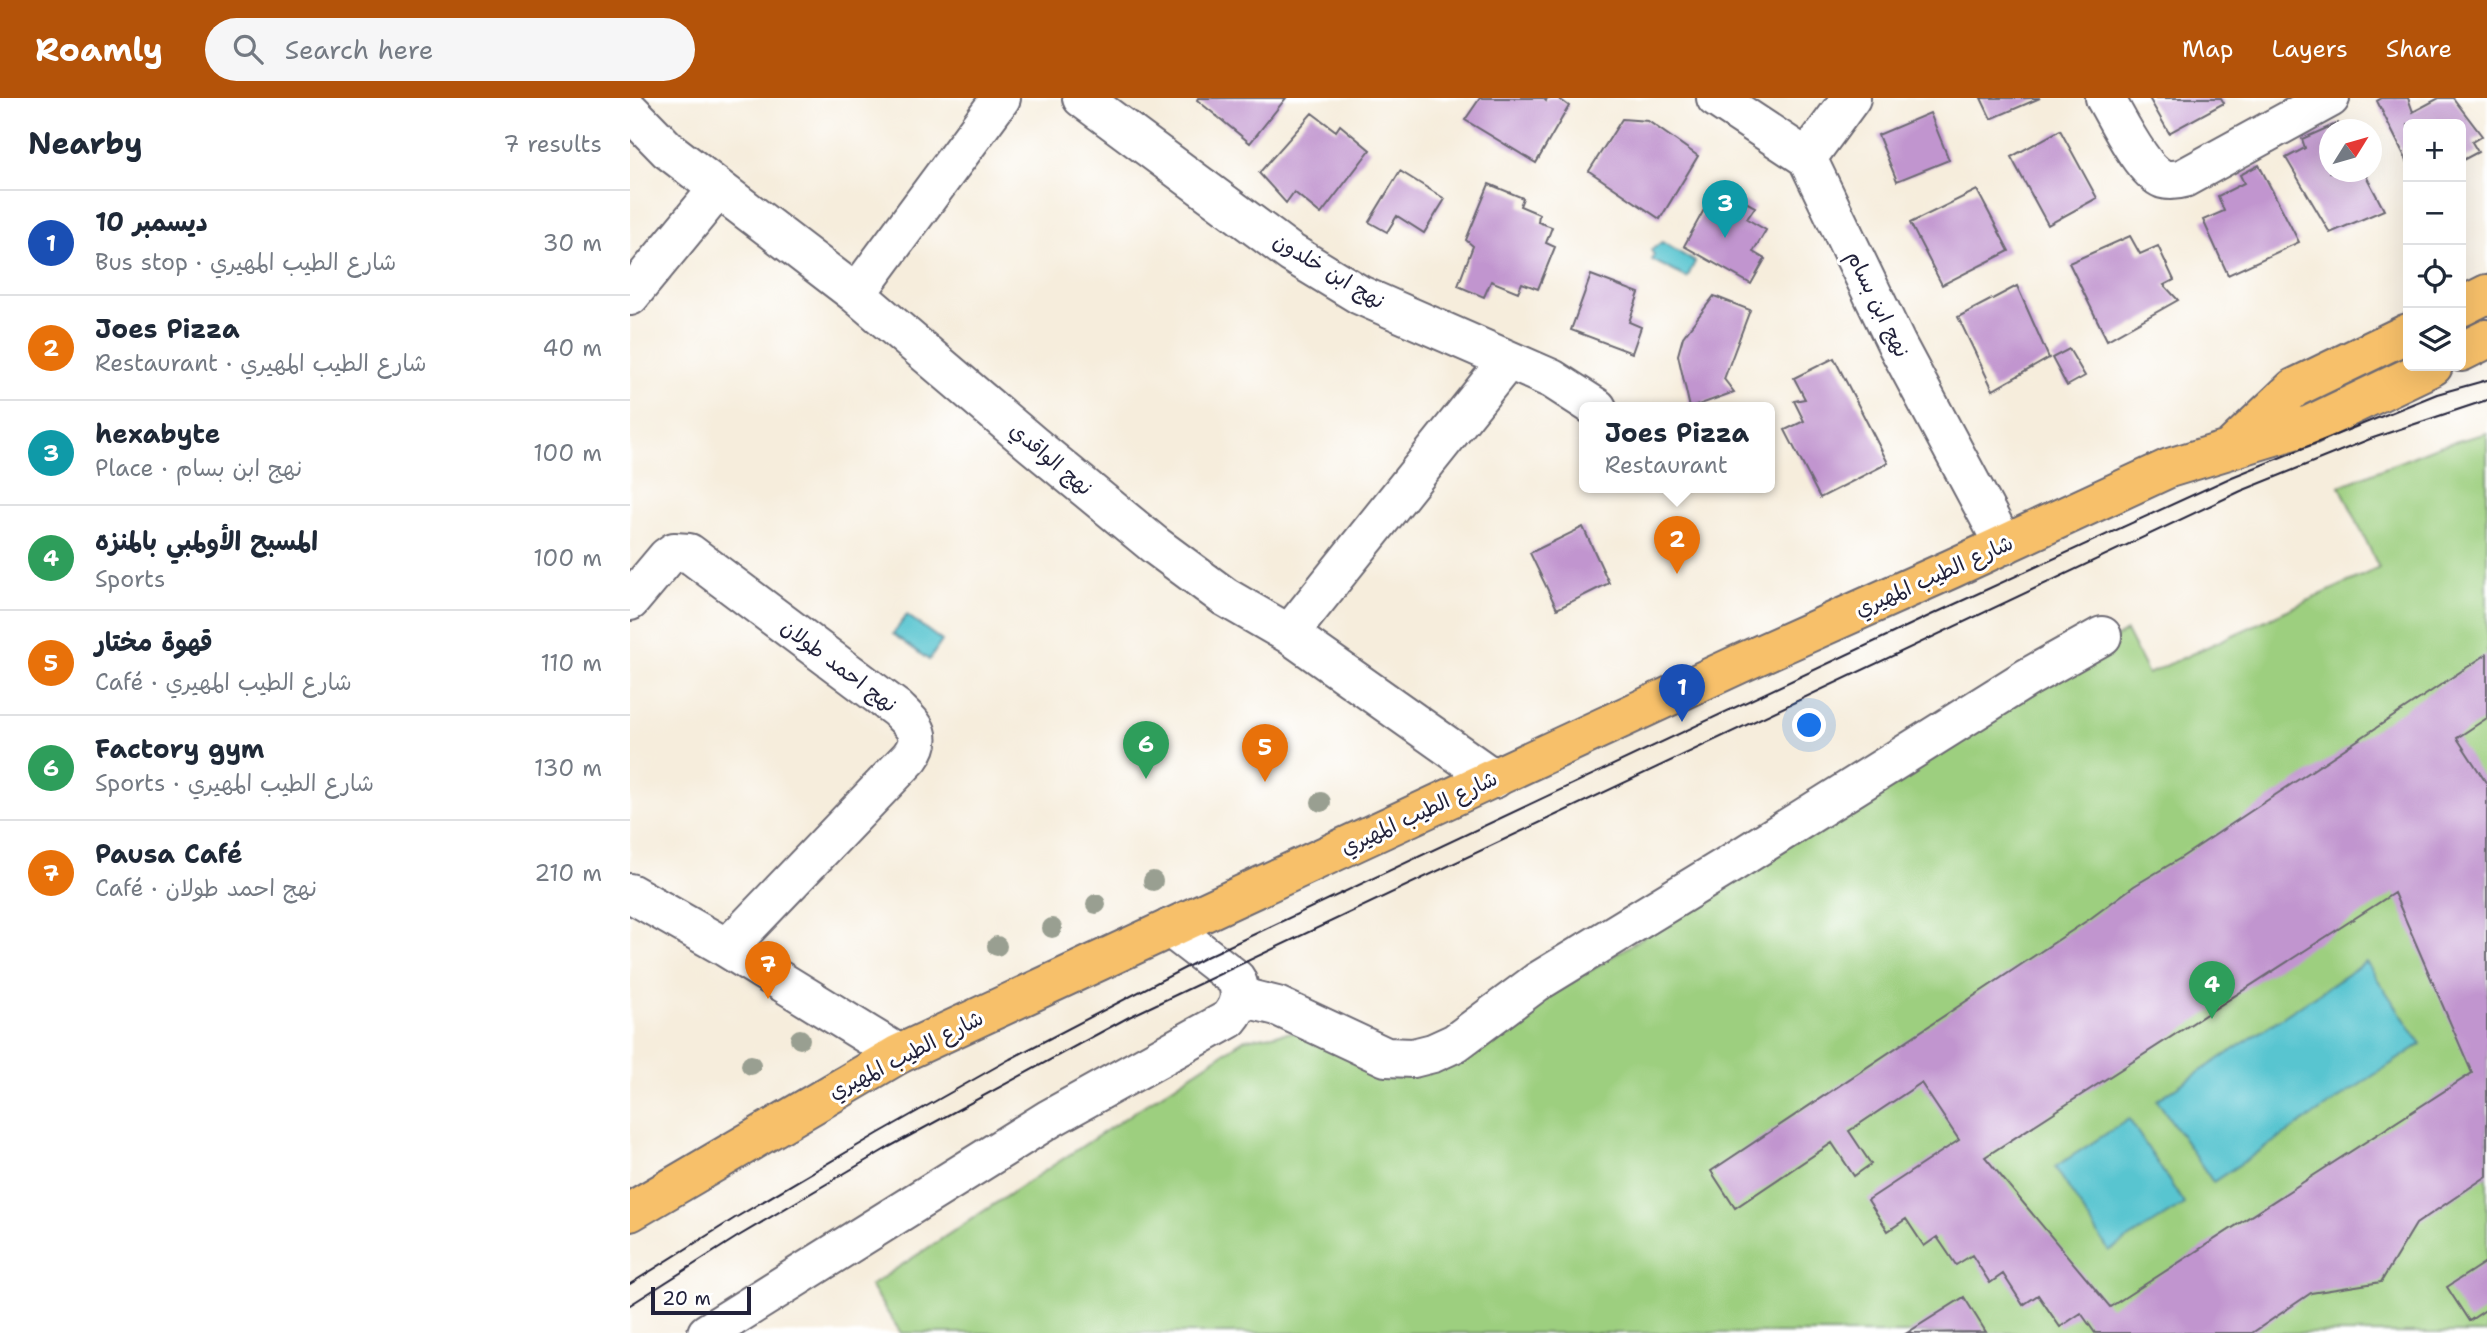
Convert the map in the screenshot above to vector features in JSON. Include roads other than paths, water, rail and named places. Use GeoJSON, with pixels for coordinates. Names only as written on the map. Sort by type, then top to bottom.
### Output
{"type":"FeatureCollection","features":[{"type":"Feature","properties":{"kind":"main road"},"geometry":{"type":"LineString","coordinates":[[2466,304],[2487,294]]}},
{"type":"Feature","properties":{"kind":"main road"},"geometry":{"type":"LineString","coordinates":[[2226,452],[2294,388],[2403,335]]}},
{"type":"Feature","properties":{"kind":"main road"},"geometry":{"type":"LineString","coordinates":[[2466,350],[2487,339]]}},
{"type":"Feature","properties":{"kind":"main road","name":"شارع الطيب المهيري"},"geometry":{"type":"LineString","coordinates":[[630,1212],[899,1054],[1739,664],[2169,468],[2310,425],[2422,371]]}},
{"type":"Feature","properties":{"kind":"street"},"geometry":{"type":"LineString","coordinates":[[856,294],[1002,98]]}},
{"type":"Feature","properties":{"kind":"street","name":"نهج ابن خلدون"},"geometry":{"type":"LineString","coordinates":[[1082,98],[1302,260],[1360,295],[1552,379],[1588,402]]}},
{"type":"Feature","properties":{"kind":"street"},"geometry":{"type":"LineString","coordinates":[[1716,98],[1807,158],[1851,98]]}},
{"type":"Feature","properties":{"kind":"street"},"geometry":{"type":"LineString","coordinates":[[2105,98],[2144,162],[2154,173],[2172,181],[2185,178],[2330,98]]}},
{"type":"Feature","properties":{"kind":"street","name":"نهج الواقدي"},"geometry":{"type":"LineString","coordinates":[[630,111],[668,150],[856,294],[1156,546],[1225,597],[1289,634],[1494,779]]}},
{"type":"Feature","properties":{"kind":"street","name":"نهج ابن بسام"},"geometry":{"type":"LineString","coordinates":[[1807,158],[1897,345],[2004,545]]}},
{"type":"Feature","properties":{"kind":"street"},"geometry":{"type":"LineString","coordinates":[[630,296],[718,189]]}},
{"type":"Feature","properties":{"kind":"street"},"geometry":{"type":"LineString","coordinates":[[1289,634],[1508,360]]}},
{"type":"Feature","properties":{"kind":"street","name":"نهج احمد طولان"},"geometry":{"type":"LineString","coordinates":[[630,601],[667,557],[674,552],[689,553],[897,709],[912,724],[918,736],[919,745],[910,757],[727,948]]}},
{"type":"Feature","properties":{"kind":"street"},"geometry":{"type":"LineString","coordinates":[[1241,997],[1277,1006],[1386,1057],[1413,1058],[1433,1053],[1455,1043],[1537,982],[2027,678],[2102,636]]}},
{"type":"Feature","properties":{"kind":"street"},"geometry":{"type":"LineString","coordinates":[[630,893],[727,948],[899,1054]]}},
{"type":"Feature","properties":{"kind":"street"},"geometry":{"type":"LineString","coordinates":[[707,1333],[1049,1119],[1230,1019],[1241,997],[1241,989],[1236,979],[1170,928]]}},
{"type":"Feature","properties":{"kind":"water"},"geometry":{"type":"Polygon","coordinates":[[[1662,242],[1695,262],[1687,278],[1652,260],[1654,255],[1651,250],[1662,242]]]}},
{"type":"Feature","properties":{"kind":"water"},"geometry":{"type":"Polygon","coordinates":[[[907,615],[942,641],[929,660],[893,634],[907,615]]]}},
{"type":"Feature","properties":{"kind":"water"},"geometry":{"type":"Polygon","coordinates":[[[2366,962],[2421,1044],[2213,1182],[2157,1100],[2366,962]]]}},
{"type":"Feature","properties":{"kind":"water"},"geometry":{"type":"Polygon","coordinates":[[[2129,1119],[2184,1204],[2109,1251],[2055,1167],[2129,1119]]]}},
{"type":"Feature","properties":{"kind":"tram line"},"geometry":{"type":"LineString","coordinates":[[630,1284],[879,1133],[1010,1059],[1206,957],[1931,615],[2232,477],[2437,394],[2487,380]]}},
{"type":"Feature","properties":{"kind":"tram line"},"geometry":{"type":"LineString","coordinates":[[630,1305],[737,1237],[889,1147],[1129,1017],[2241,491],[2370,439],[2487,400]]}},
{"type":"Feature","properties":{"kind":"place","name":"hexabyte"},"geometry":{"type":"Point","coordinates":[1725,238]}},
{"type":"Feature","properties":{"kind":"place","name":"Joes Pizza"},"geometry":{"type":"Point","coordinates":[1677,574]}},
{"type":"Feature","properties":{"kind":"place","name":"10 ديسمبر"},"geometry":{"type":"Point","coordinates":[1682,722]}},
{"type":"Feature","properties":{"kind":"place","name":"Factory gym"},"geometry":{"type":"Point","coordinates":[1146,779]}},
{"type":"Feature","properties":{"kind":"place","name":"قهوة مختار"},"geometry":{"type":"Point","coordinates":[1265,782]}},
{"type":"Feature","properties":{"kind":"place","name":"Pausa Café"},"geometry":{"type":"Point","coordinates":[768,999]}},
{"type":"Feature","properties":{"kind":"place","name":"المسبح الأولمبي بالمنزه"},"geometry":{"type":"Point","coordinates":[2212,1019]}}]}
